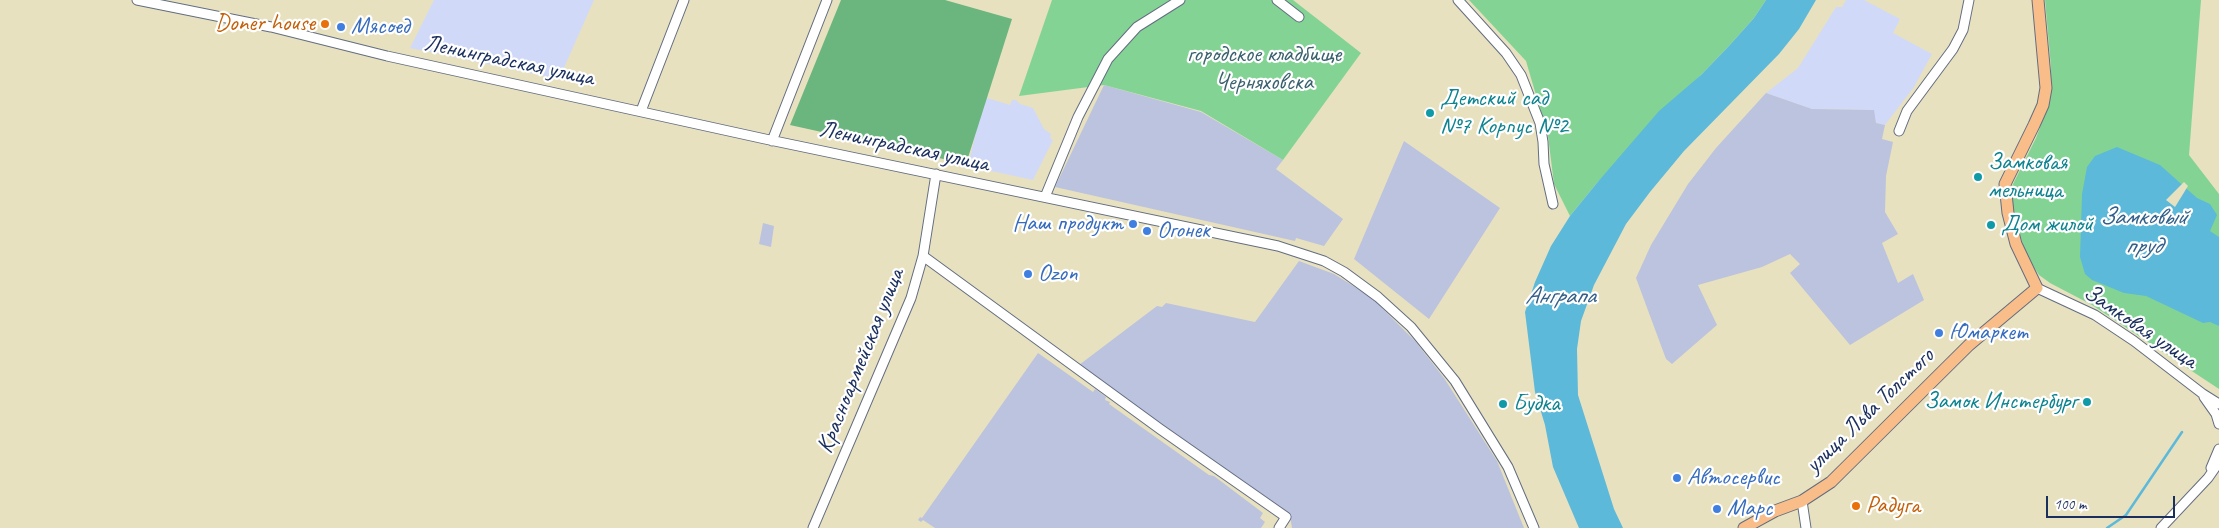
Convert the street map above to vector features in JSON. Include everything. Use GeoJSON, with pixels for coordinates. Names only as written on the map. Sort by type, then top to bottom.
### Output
{"type":"FeatureCollection","features":[{"type":"Feature","properties":{"kind":"main road"},"geometry":{"type":"LineString","coordinates":[[2037,288],[2016,244],[2008,213],[2005,184],[2040,112],[2046,88],[2038,0]]}},
{"type":"Feature","properties":{"kind":"main road","name":"улица Льва Толстого"},"geometry":{"type":"LineString","coordinates":[[1744,528],[1775,511],[1802,501],[1831,482],[1969,345],[2037,288]]}},
{"type":"Feature","properties":{"kind":"street","name":"Ленинградская улица"},"geometry":{"type":"LineString","coordinates":[[137,0],[272,27],[386,56],[772,141],[1045,196],[1278,246],[1324,261],[1344,272],[1378,297],[1411,327],[1455,381],[1508,467],[1534,528]]}},
{"type":"Feature","properties":{"kind":"street"},"geometry":{"type":"LineString","coordinates":[[641,111],[684,0]]}},
{"type":"Feature","properties":{"kind":"street"},"geometry":{"type":"LineString","coordinates":[[772,141],[827,0]]}},
{"type":"Feature","properties":{"kind":"street"},"geometry":{"type":"LineString","coordinates":[[1045,196],[1078,117],[1108,58],[1137,26],[1180,0]]}},
{"type":"Feature","properties":{"kind":"street"},"geometry":{"type":"LineString","coordinates":[[1277,0],[1299,17]]}},
{"type":"Feature","properties":{"kind":"street"},"geometry":{"type":"LineString","coordinates":[[1458,0],[1506,53],[1521,75],[1540,123],[1544,142],[1544,164],[1553,204]]}},
{"type":"Feature","properties":{"kind":"street"},"geometry":{"type":"LineString","coordinates":[[1898,131],[1907,110],[1953,49],[1963,30],[1969,0]]}},
{"type":"Feature","properties":{"kind":"street","name":"Красноармейская улица"},"geometry":{"type":"LineString","coordinates":[[813,528],[911,298],[923,256],[936,174]]}},
{"type":"Feature","properties":{"kind":"street"},"geometry":{"type":"LineString","coordinates":[[923,256],[1286,518],[1279,528]]}},
{"type":"Feature","properties":{"kind":"street","name":"Замковая улица"},"geometry":{"type":"LineString","coordinates":[[2037,288],[2094,315],[2134,341],[2219,404]]}},
{"type":"Feature","properties":{"kind":"street"},"geometry":{"type":"LineString","coordinates":[[2203,394],[2216,414],[2219,424]]}},
{"type":"Feature","properties":{"kind":"street"},"geometry":{"type":"LineString","coordinates":[[2208,478],[2219,449]]}},
{"type":"Feature","properties":{"kind":"street"},"geometry":{"type":"LineString","coordinates":[[2208,478],[2219,462]]}},
{"type":"Feature","properties":{"kind":"street"},"geometry":{"type":"LineString","coordinates":[[2161,528],[2208,478],[2219,469]]}},
{"type":"Feature","properties":{"kind":"street"},"geometry":{"type":"LineString","coordinates":[[1802,501],[1806,528]]}},
{"type":"Feature","properties":{"kind":"shaded area"},"geometry":{"type":"Polygon","coordinates":[[[434,0],[594,0],[559,79],[410,48],[434,0]]]}},
{"type":"Feature","properties":{"kind":"shaded area"},"geometry":{"type":"Polygon","coordinates":[[[1846,0],[1864,0],[1900,19],[1893,33],[1932,54],[1914,87],[1885,125],[1876,123],[1873,110],[1812,109],[1766,93],[1798,68],[1836,7],[1842,7],[1846,0]]]}},
{"type":"Feature","properties":{"kind":"shaded area"},"geometry":{"type":"Polygon","coordinates":[[[1104,85],[1201,112],[1283,160],[1276,169],[1343,219],[1324,246],[1296,238],[1295,241],[1055,187],[1104,85]]]}},
{"type":"Feature","properties":{"kind":"shaded area"},"geometry":{"type":"Polygon","coordinates":[[[1766,93],[1812,109],[1874,110],[1876,123],[1885,125],[1882,139],[1893,142],[1886,176],[1885,212],[1898,234],[1882,243],[1898,283],[1913,274],[1924,300],[1850,345],[1790,273],[1800,264],[1790,254],[1762,267],[1698,285],[1717,325],[1672,364],[1666,359],[1636,278],[1651,245],[1688,184],[1716,148],[1766,93]]]}},
{"type":"Feature","properties":{"kind":"shaded area"},"geometry":{"type":"Polygon","coordinates":[[[984,97],[1010,105],[1012,100],[1016,100],[1020,104],[1033,108],[1044,129],[1051,134],[1050,138],[1053,140],[1033,180],[968,166],[984,97]]]}},
{"type":"Feature","properties":{"kind":"shaded area"},"geometry":{"type":"Polygon","coordinates":[[[1404,141],[1500,208],[1429,319],[1354,259],[1404,141]]]}},
{"type":"Feature","properties":{"kind":"shaded area"},"geometry":{"type":"Polygon","coordinates":[[[763,223],[774,226],[771,247],[759,244],[763,223]]]}},
{"type":"Feature","properties":{"kind":"shaded area"},"geometry":{"type":"Polygon","coordinates":[[[1299,261],[1334,274],[1371,297],[1415,341],[1444,378],[1497,461],[1524,528],[1292,528],[1290,516],[1079,365],[1157,306],[1162,307],[1166,303],[1255,322],[1299,261]]]}},
{"type":"Feature","properties":{"kind":"shaded area"},"geometry":{"type":"Polygon","coordinates":[[[1038,353],[1093,392],[1095,389],[1106,397],[1105,400],[1110,402],[1109,404],[1209,475],[1214,476],[1263,513],[1260,518],[1265,522],[1261,528],[935,528],[923,520],[921,522],[918,520],[920,517],[922,518],[1038,353]]]}},
{"type":"Feature","properties":{"kind":"green space"},"geometry":{"type":"Polygon","coordinates":[[[841,0],[945,0],[1012,19],[966,164],[790,125],[841,0]]]}},
{"type":"Feature","properties":{"kind":"green space","name":"городское кладбище Черняховска"},"geometry":{"type":"Polygon","coordinates":[[[1052,0],[1293,0],[1361,53],[1283,160],[1201,111],[1104,85],[1019,96],[1052,0]]]}},
{"type":"Feature","properties":{"kind":"green space"},"geometry":{"type":"Polygon","coordinates":[[[1469,0],[1766,0],[1754,18],[1728,47],[1596,184],[1570,216],[1554,184],[1548,136],[1526,61],[1469,0]]]}},
{"type":"Feature","properties":{"kind":"green space"},"geometry":{"type":"Polygon","coordinates":[[[2045,0],[2201,0],[2189,155],[2219,194],[2219,389],[2092,305],[2050,283],[2039,275],[2027,257],[2013,214],[2010,190],[2036,138],[2050,101],[2051,67],[2045,0]]]}},
{"type":"Feature","properties":{"kind":"water","name":"Анграпа"},"geometry":{"type":"Polygon","coordinates":[[[1766,0],[1816,0],[1799,29],[1779,54],[1684,151],[1626,224],[1594,285],[1581,321],[1577,349],[1578,395],[1614,509],[1623,528],[1579,528],[1553,467],[1545,425],[1535,392],[1525,312],[1535,282],[1551,246],[1570,216],[1596,184],[1659,111],[1701,75],[1728,47],[1754,18],[1766,0]]]}},
{"type":"Feature","properties":{"kind":"water","name":"Замковый пруд"},"geometry":{"type":"Polygon","coordinates":[[[2117,147],[2160,165],[2197,198],[2210,204],[2217,215],[2210,231],[2219,237],[2219,326],[2210,322],[2203,323],[2146,296],[2124,293],[2092,280],[2085,274],[2080,257],[2082,194],[2087,167],[2095,156],[2117,147]]]}},
{"type":"Feature","properties":{"kind":"pier"},"geometry":{"type":"Polygon","coordinates":[[[2184,182],[2188,186],[2175,207],[2166,200],[2184,182]]]}},
{"type":"Feature","properties":{"kind":"waterway"},"geometry":{"type":"LineString","coordinates":[[2107,528],[2126,515],[2182,432]]}},
{"type":"Feature","properties":{"kind":"place","name":"Doner house"},"geometry":{"type":"Point","coordinates":[325,24]}},
{"type":"Feature","properties":{"kind":"place","name":"Мясоед"},"geometry":{"type":"Point","coordinates":[341,27]}},
{"type":"Feature","properties":{"kind":"place","name":"Детский сад №7 Корпус №2"},"geometry":{"type":"Point","coordinates":[1430,113]}},
{"type":"Feature","properties":{"kind":"place","name":"Замковая мельница"},"geometry":{"type":"Point","coordinates":[1978,177]}},
{"type":"Feature","properties":{"kind":"place","name":"Наш продукт"},"geometry":{"type":"Point","coordinates":[1133,224]}},
{"type":"Feature","properties":{"kind":"place","name":"Дом жилой"},"geometry":{"type":"Point","coordinates":[1991,225]}},
{"type":"Feature","properties":{"kind":"place","name":"Огонек"},"geometry":{"type":"Point","coordinates":[1147,231]}},
{"type":"Feature","properties":{"kind":"place","name":"Ozon"},"geometry":{"type":"Point","coordinates":[1028,274]}},
{"type":"Feature","properties":{"kind":"place","name":"Юмаркет"},"geometry":{"type":"Point","coordinates":[1939,333]}},
{"type":"Feature","properties":{"kind":"place","name":"Замок Инстербург"},"geometry":{"type":"Point","coordinates":[2087,402]}},
{"type":"Feature","properties":{"kind":"place","name":"Будка"},"geometry":{"type":"Point","coordinates":[1503,404]}},
{"type":"Feature","properties":{"kind":"place","name":"Автосервис"},"geometry":{"type":"Point","coordinates":[1677,478]}},
{"type":"Feature","properties":{"kind":"place","name":"Радуга"},"geometry":{"type":"Point","coordinates":[1856,506]}},
{"type":"Feature","properties":{"kind":"place","name":"Марс"},"geometry":{"type":"Point","coordinates":[1717,509]}}]}
